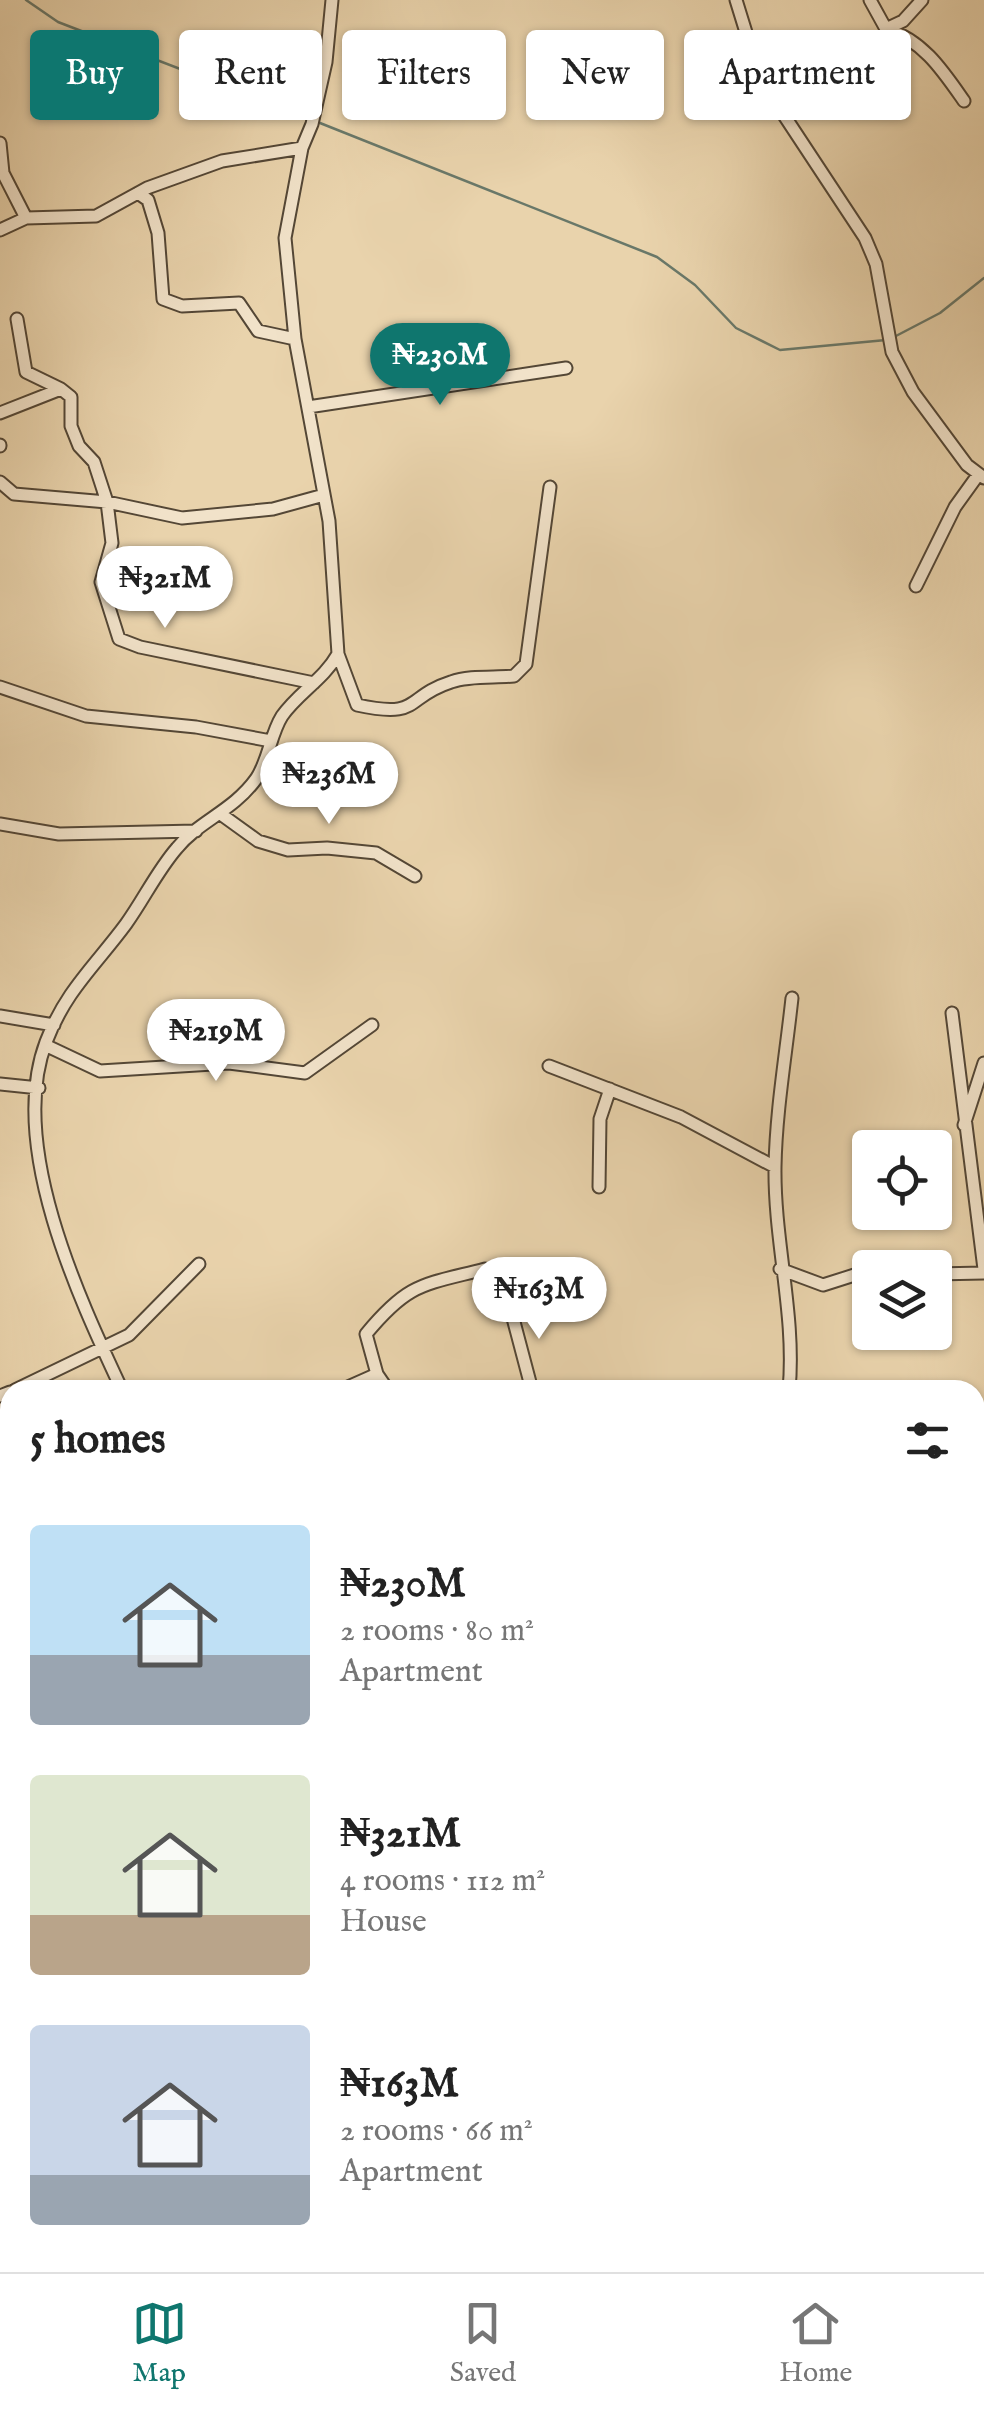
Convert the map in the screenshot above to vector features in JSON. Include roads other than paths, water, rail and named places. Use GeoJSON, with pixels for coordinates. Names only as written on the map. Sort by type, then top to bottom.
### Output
{"type":"FeatureCollection","features":[{"type":"Feature","properties":{"kind":"street"},"geometry":{"type":"LineString","coordinates":[[332,0],[318,100],[302,148],[286,238],[295,339],[324,495],[338,654],[357,705],[384,711],[409,709],[451,682],[514,676],[526,664],[550,487]]}},
{"type":"Feature","properties":{"kind":"street"},"geometry":{"type":"LineString","coordinates":[[736,0],[757,68],[770,94],[866,238],[883,296],[889,340],[912,392],[981,476],[956,506],[916,586]]}},
{"type":"Feature","properties":{"kind":"street"},"geometry":{"type":"LineString","coordinates":[[870,0],[886,29],[906,35],[934,59],[964,101]]}},
{"type":"Feature","properties":{"kind":"street"},"geometry":{"type":"LineString","coordinates":[[886,29],[903,20],[922,0]]}},
{"type":"Feature","properties":{"kind":"street"},"geometry":{"type":"LineString","coordinates":[[0,143],[3,173],[26,218]]}},
{"type":"Feature","properties":{"kind":"street"},"geometry":{"type":"LineString","coordinates":[[0,230],[26,218],[96,216],[138,193],[222,161],[302,148]]}},
{"type":"Feature","properties":{"kind":"street"},"geometry":{"type":"LineString","coordinates":[[138,193],[152,207],[163,299],[182,306],[239,303],[258,331],[295,339]]}},
{"type":"Feature","properties":{"kind":"street"},"geometry":{"type":"LineString","coordinates":[[17,319],[26,372],[62,388],[71,397],[71,426],[79,446],[94,462],[107,502],[112,542],[101,582],[119,639],[140,648],[314,683]]}},
{"type":"Feature","properties":{"kind":"street"},"geometry":{"type":"LineString","coordinates":[[308,407],[566,368]]}},
{"type":"Feature","properties":{"kind":"street"},"geometry":{"type":"LineString","coordinates":[[0,412],[62,388]]}},
{"type":"Feature","properties":{"kind":"street"},"geometry":{"type":"LineString","coordinates":[[0,482],[14,494],[107,502],[182,518],[273,508],[324,495]]}},
{"type":"Feature","properties":{"kind":"street"},"geometry":{"type":"LineString","coordinates":[[117,1380],[47,1207],[38,1130],[44,1045],[83,972],[117,936],[177,848],[222,816],[256,778],[281,718],[338,654]]}},
{"type":"Feature","properties":{"kind":"street"},"geometry":{"type":"LineString","coordinates":[[0,687],[86,716],[196,727],[271,741]]}},
{"type":"Feature","properties":{"kind":"street"},"geometry":{"type":"LineString","coordinates":[[222,816],[258,841],[288,850],[327,848],[376,853],[415,876]]}},
{"type":"Feature","properties":{"kind":"street"},"geometry":{"type":"LineString","coordinates":[[0,824],[59,834],[196,831]]}},
{"type":"Feature","properties":{"kind":"street"},"geometry":{"type":"LineString","coordinates":[[790,1380],[792,1352],[780,1269],[775,1167],[792,998]]}},
{"type":"Feature","properties":{"kind":"street"},"geometry":{"type":"LineString","coordinates":[[952,1013],[963,1129],[984,1271],[952,1273]]}},
{"type":"Feature","properties":{"kind":"street"},"geometry":{"type":"LineString","coordinates":[[0,1016],[54,1025]]}},
{"type":"Feature","properties":{"kind":"street"},"geometry":{"type":"LineString","coordinates":[[44,1045],[100,1071],[229,1063],[304,1073],[372,1025]]}},
{"type":"Feature","properties":{"kind":"street"},"geometry":{"type":"LineString","coordinates":[[963,1129],[984,1063]]}},
{"type":"Feature","properties":{"kind":"street"},"geometry":{"type":"LineString","coordinates":[[549,1066],[681,1117],[775,1167]]}},
{"type":"Feature","properties":{"kind":"street"},"geometry":{"type":"LineString","coordinates":[[0,1084],[39,1088]]}},
{"type":"Feature","properties":{"kind":"street"},"geometry":{"type":"LineString","coordinates":[[598,1186],[600,1119],[610,1089]]}},
{"type":"Feature","properties":{"kind":"street"},"geometry":{"type":"LineString","coordinates":[[36,1380],[102,1350],[158,1310],[199,1264]]}},
{"type":"Feature","properties":{"kind":"street"},"geometry":{"type":"LineString","coordinates":[[381,1380],[366,1334],[394,1300],[427,1282],[485,1268]]}},
{"type":"Feature","properties":{"kind":"street"},"geometry":{"type":"LineString","coordinates":[[780,1269],[822,1286],[852,1276]]}},
{"type":"Feature","properties":{"kind":"street"},"geometry":{"type":"LineString","coordinates":[[508,1303],[529,1380]]}},
{"type":"Feature","properties":{"kind":"street"},"geometry":{"type":"LineString","coordinates":[[364,1380],[377,1374]]}},
{"type":"Feature","properties":{"kind":"waterway"},"geometry":{"type":"LineString","coordinates":[[26,0],[58,22],[179,69]]}},
{"type":"Feature","properties":{"kind":"waterway"},"geometry":{"type":"LineString","coordinates":[[320,123],[657,257],[695,285],[736,328],[780,350],[886,340]]}},
{"type":"Feature","properties":{"kind":"waterway"},"geometry":{"type":"LineString","coordinates":[[894,337],[940,313],[984,278]]}}]}
